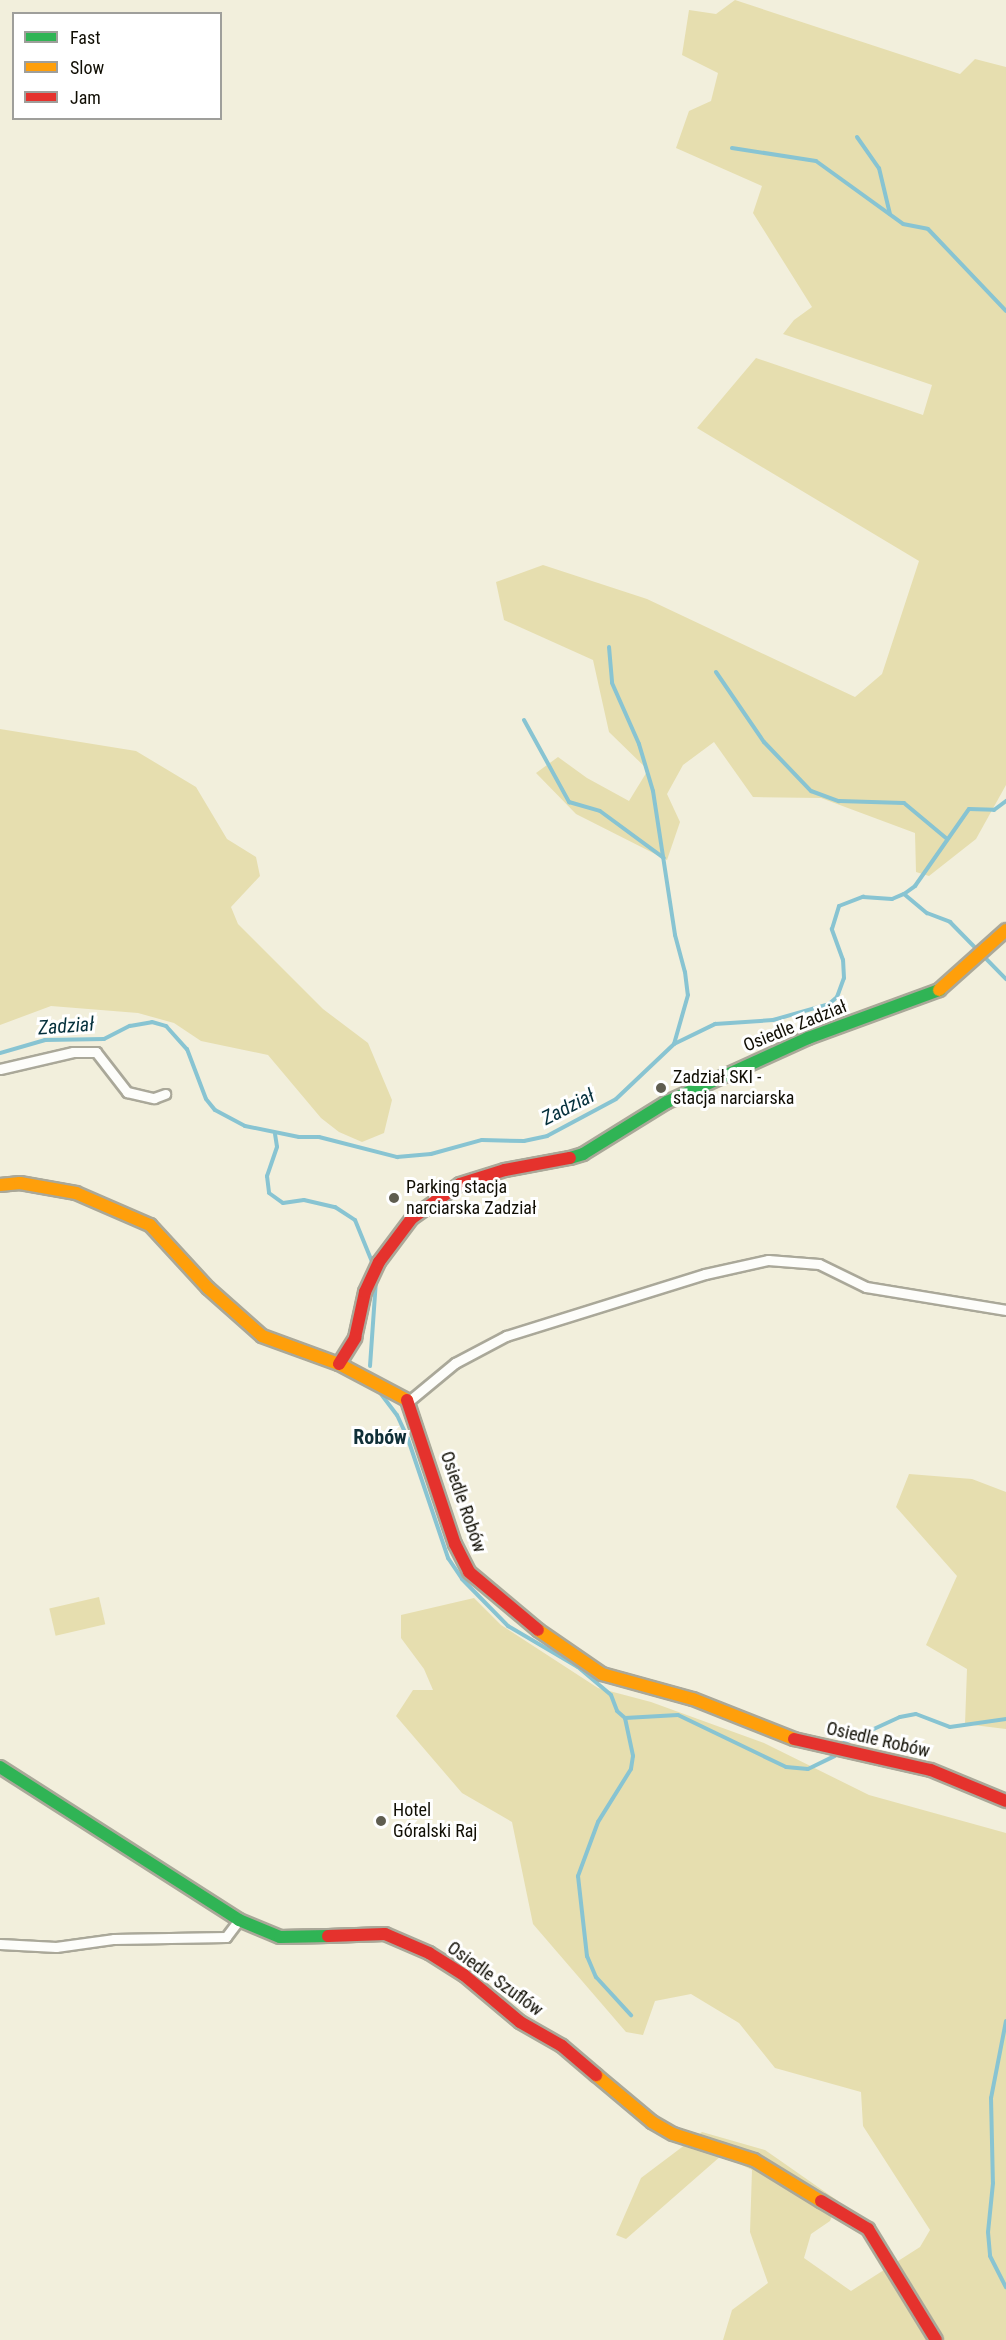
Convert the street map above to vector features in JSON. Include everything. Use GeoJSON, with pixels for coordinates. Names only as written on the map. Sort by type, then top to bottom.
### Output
{"type":"FeatureCollection","features":[{"type":"Feature","properties":{"kind":"street","name":"Osiedle Zadział"},"geometry":{"type":"LineString","coordinates":[[339,1364],[360,1327],[368,1285],[379,1262],[412,1218],[460,1184],[505,1170],[547,1165],[583,1154],[667,1101],[808,1038],[945,988],[1006,930]]}},
{"type":"Feature","properties":{"kind":"street"},"geometry":{"type":"LineString","coordinates":[[0,1069],[73,1052],[96,1052],[128,1092],[154,1098],[165,1094]]}},
{"type":"Feature","properties":{"kind":"street"},"geometry":{"type":"LineString","coordinates":[[0,1185],[20,1184],[76,1193],[142,1221],[207,1288],[262,1336],[339,1364],[409,1401],[455,1363],[506,1336],[705,1274],[768,1260],[819,1264],[866,1287],[1006,1310]]}},
{"type":"Feature","properties":{"kind":"street","name":"Osiedle Robów"},"geometry":{"type":"LineString","coordinates":[[409,1401],[455,1544],[469,1572],[520,1618],[602,1674],[693,1699],[781,1736],[932,1770],[1006,1801]]}},
{"type":"Feature","properties":{"kind":"street","name":"Osiedle Szuflów"},"geometry":{"type":"LineString","coordinates":[[0,1767],[173,1881],[239,1920],[280,1937],[385,1934],[429,1953],[464,1975],[520,2022],[562,2046],[652,2122],[673,2134],[754,2160],[868,2229],[936,2340]]}},
{"type":"Feature","properties":{"kind":"street"},"geometry":{"type":"LineString","coordinates":[[0,1944],[56,1947],[114,1940],[226,1937],[239,1920]]}},
{"type":"Feature","properties":{"kind":"shaded area"},"geometry":{"type":"Polygon","coordinates":[[[735,0],[960,74],[975,59],[1006,67],[1006,785],[976,839],[929,876],[916,872],[915,833],[821,798],[753,797],[714,742],[683,765],[667,794],[680,822],[667,860],[576,814],[536,773],[558,757],[587,778],[629,801],[648,770],[609,732],[593,660],[504,620],[496,582],[543,565],[647,599],[855,697],[882,674],[919,561],[697,428],[756,358],[923,415],[932,385],[783,334],[794,320],[812,307],[753,213],[762,186],[676,148],[689,111],[711,101],[718,73],[682,55],[689,10],[716,14],[735,0]]]}},
{"type":"Feature","properties":{"kind":"shaded area"},"geometry":{"type":"Polygon","coordinates":[[[0,729],[136,751],[196,787],[227,839],[256,857],[260,876],[231,907],[238,924],[323,1009],[368,1043],[392,1100],[384,1133],[362,1142],[339,1132],[321,1118],[268,1055],[201,1041],[174,1023],[138,1013],[51,1006],[0,1025],[0,729]]]}},
{"type":"Feature","properties":{"kind":"shaded area"},"geometry":{"type":"Polygon","coordinates":[[[909,1474],[972,1479],[1006,1492],[1006,1729],[965,1724],[967,1669],[926,1645],[957,1576],[896,1507],[909,1474]]]}},
{"type":"Feature","properties":{"kind":"shaded area"},"geometry":{"type":"Polygon","coordinates":[[[99,1597],[105,1624],[56,1636],[49,1608],[99,1597]]]}},
{"type":"Feature","properties":{"kind":"shaded area"},"geometry":{"type":"Polygon","coordinates":[[[474,1598],[501,1625],[598,1688],[651,1702],[764,1743],[869,1795],[1006,1833],[1006,2340],[723,2340],[732,2310],[768,2283],[750,2232],[752,2170],[722,2155],[626,2239],[616,2235],[641,2178],[702,2132],[765,2150],[838,2201],[830,2221],[811,2234],[804,2258],[851,2291],[920,2247],[930,2230],[863,2126],[861,2092],[775,2068],[739,2023],[691,1994],[655,2001],[643,2035],[626,2032],[533,1924],[512,1822],[462,1793],[396,1716],[413,1690],[433,1690],[424,1669],[401,1638],[401,1615],[474,1598]]]}},
{"type":"Feature","properties":{"kind":"waterway"},"geometry":{"type":"LineString","coordinates":[[857,137],[879,168],[890,214]]}},
{"type":"Feature","properties":{"kind":"waterway"},"geometry":{"type":"LineString","coordinates":[[732,148],[816,161],[903,224],[928,229],[1006,311]]}},
{"type":"Feature","properties":{"kind":"waterway"},"geometry":{"type":"LineString","coordinates":[[609,647],[612,683],[639,744],[653,791],[675,935],[685,972],[688,995],[674,1044]]}},
{"type":"Feature","properties":{"kind":"waterway"},"geometry":{"type":"LineString","coordinates":[[716,672],[764,742],[811,791],[839,801],[904,803],[946,838]]}},
{"type":"Feature","properties":{"kind":"waterway"},"geometry":{"type":"LineString","coordinates":[[524,720],[569,802],[600,811],[664,858]]}},
{"type":"Feature","properties":{"kind":"waterway","name":"Zadział"},"geometry":{"type":"LineString","coordinates":[[0,1053],[45,1040],[104,1039],[130,1026],[152,1022],[166,1026],[187,1049],[206,1099],[215,1110],[245,1126],[299,1137],[319,1137],[397,1157],[431,1154],[482,1140],[524,1141],[547,1136],[616,1099],[674,1044],[715,1024],[773,1020],[829,1004],[837,997],[844,978],[843,960],[832,929],[839,906],[863,897],[892,899],[904,894],[915,886],[969,809],[994,810],[1006,801]]}},
{"type":"Feature","properties":{"kind":"waterway"},"geometry":{"type":"LineString","coordinates":[[904,894],[927,913],[950,922],[1006,979]]}},
{"type":"Feature","properties":{"kind":"waterway"},"geometry":{"type":"LineString","coordinates":[[275,1134],[277,1147],[267,1176],[269,1193],[283,1203],[304,1200],[335,1207],[355,1220],[373,1264]]}},
{"type":"Feature","properties":{"kind":"waterway"},"geometry":{"type":"LineString","coordinates":[[370,1366],[376,1280]]}},
{"type":"Feature","properties":{"kind":"waterway"},"geometry":{"type":"LineString","coordinates":[[378,1390],[397,1415],[408,1439],[448,1558],[462,1579],[508,1626],[578,1667],[611,1695],[617,1711],[625,1718],[678,1715],[786,1767],[808,1769],[835,1756]]}},
{"type":"Feature","properties":{"kind":"waterway"},"geometry":{"type":"LineString","coordinates":[[839,1745],[900,1717],[916,1714],[950,1727],[1006,1719]]}},
{"type":"Feature","properties":{"kind":"waterway"},"geometry":{"type":"LineString","coordinates":[[625,1718],[633,1756],[631,1769],[598,1822],[578,1876],[587,1956],[596,1977],[631,2015]]}},
{"type":"Feature","properties":{"kind":"waterway"},"geometry":{"type":"LineString","coordinates":[[1006,2021],[991,2098],[993,2183],[988,2232],[990,2256],[1006,2287]]}},
{"type":"Feature","properties":{"kind":"traffic: fast"},"geometry":{"type":"LineString","coordinates":[[570,1158],[583,1154],[667,1102],[808,1038],[939,990]]}},
{"type":"Feature","properties":{"kind":"traffic: fast"},"geometry":{"type":"LineString","coordinates":[[0,1767],[239,1920],[280,1937],[328,1936]]}},
{"type":"Feature","properties":{"kind":"traffic: slow"},"geometry":{"type":"LineString","coordinates":[[939,990],[1006,930]]}},
{"type":"Feature","properties":{"kind":"traffic: slow"},"geometry":{"type":"LineString","coordinates":[[0,1185],[20,1183],[76,1193],[150,1225],[208,1288],[262,1336],[339,1364],[407,1400]]}},
{"type":"Feature","properties":{"kind":"traffic: slow"},"geometry":{"type":"LineString","coordinates":[[538,1630],[602,1674],[693,1699],[794,1739]]}},
{"type":"Feature","properties":{"kind":"traffic: slow"},"geometry":{"type":"LineString","coordinates":[[596,2075],[652,2122],[673,2134],[754,2160],[821,2201]]}},
{"type":"Feature","properties":{"kind":"traffic: jam"},"geometry":{"type":"LineString","coordinates":[[339,1364],[355,1338],[365,1292],[379,1262],[412,1218],[460,1184],[505,1170],[570,1158]]}},
{"type":"Feature","properties":{"kind":"traffic: jam"},"geometry":{"type":"LineString","coordinates":[[407,1400],[455,1544],[469,1572],[538,1630]]}},
{"type":"Feature","properties":{"kind":"traffic: jam"},"geometry":{"type":"LineString","coordinates":[[794,1739],[931,1770],[1006,1801]]}},
{"type":"Feature","properties":{"kind":"traffic: jam"},"geometry":{"type":"LineString","coordinates":[[328,1936],[385,1934],[429,1953],[464,1975],[520,2022],[562,2046],[596,2075]]}},
{"type":"Feature","properties":{"kind":"traffic: jam"},"geometry":{"type":"LineString","coordinates":[[821,2201],[868,2229],[936,2340]]}},
{"type":"Feature","properties":{"kind":"place","name":"Zadział SKI - stacja narciarska"},"geometry":{"type":"Point","coordinates":[661,1088]}},
{"type":"Feature","properties":{"kind":"place","name":"Parking stacja narciarska Zadział"},"geometry":{"type":"Point","coordinates":[394,1198]}},
{"type":"Feature","properties":{"kind":"place","name":"Hotel Góralski Raj"},"geometry":{"type":"Point","coordinates":[381,1821]}},
{"type":"Feature","properties":{"kind":"district","name":"Robów"},"geometry":{"type":"Point","coordinates":[380,1437]}}]}
